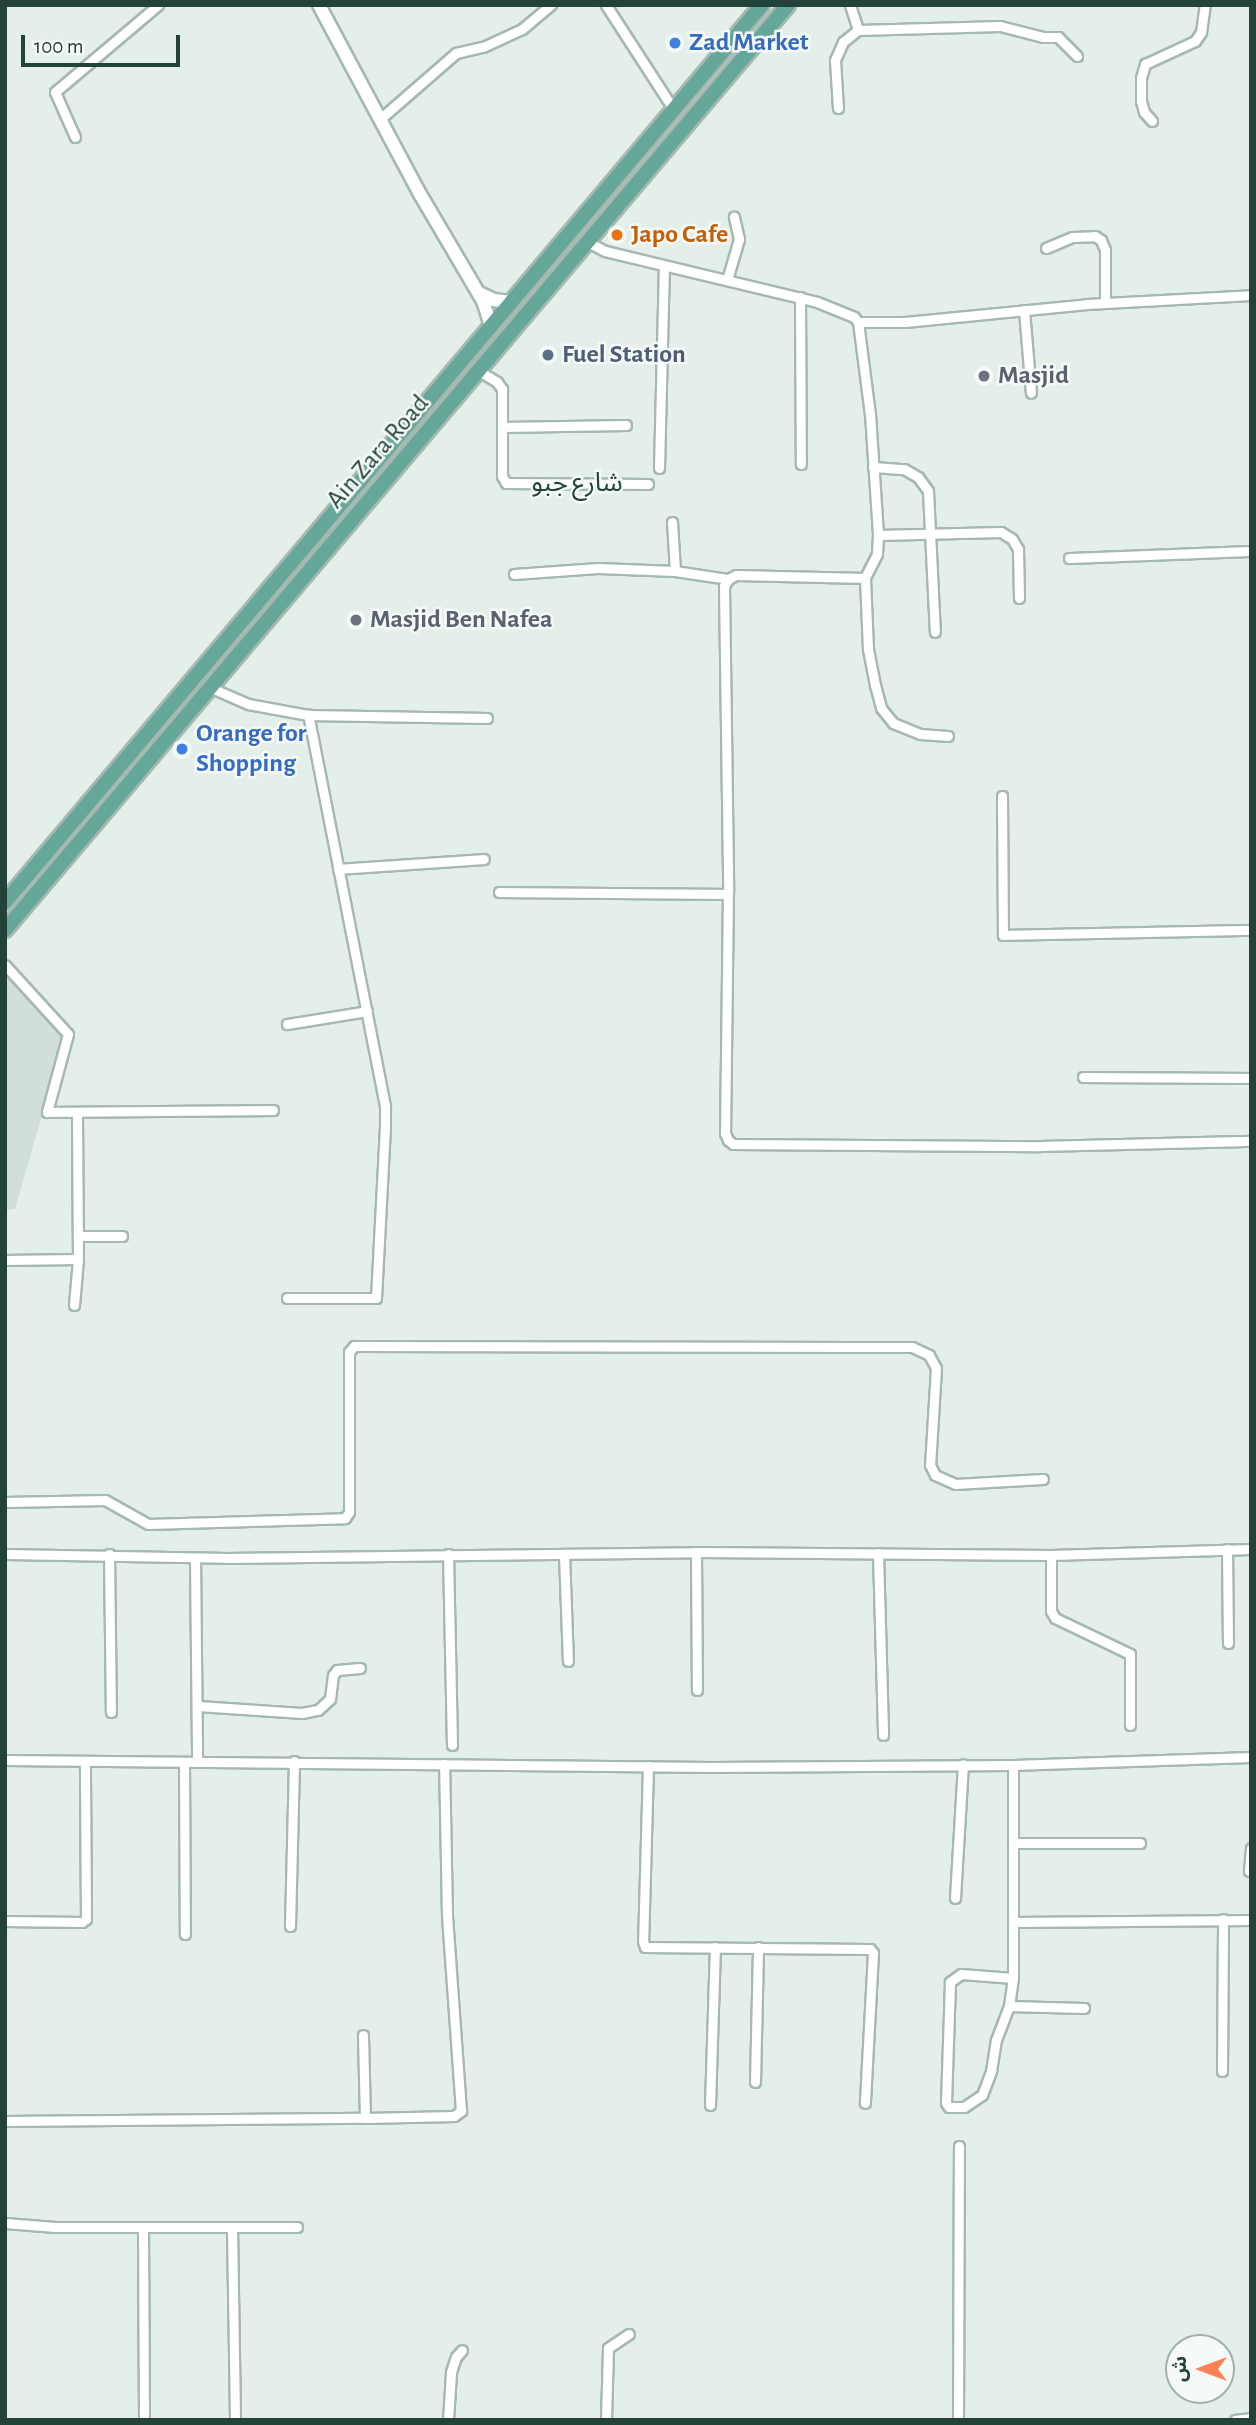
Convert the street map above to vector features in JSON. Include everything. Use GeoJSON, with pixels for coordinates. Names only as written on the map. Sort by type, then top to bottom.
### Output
{"type":"FeatureCollection","features":[{"type":"Feature","properties":{"kind":"main road","name":"Ain Zara Road"},"geometry":{"type":"LineString","coordinates":[[5,902],[762,5]]}},
{"type":"Feature","properties":{"kind":"main road","name":"Ain Zara Road"},"geometry":{"type":"LineString","coordinates":[[5,930],[788,5]]}},
{"type":"Feature","properties":{"kind":"street"},"geometry":{"type":"LineString","coordinates":[[75,137],[55,92],[158,5]]}},
{"type":"Feature","properties":{"kind":"street"},"geometry":{"type":"LineString","coordinates":[[319,5],[478,293],[491,325]]}},
{"type":"Feature","properties":{"kind":"street"},"geometry":{"type":"LineString","coordinates":[[380,119],[457,53],[482,47],[522,29],[551,5]]}},
{"type":"Feature","properties":{"kind":"street"},"geometry":{"type":"LineString","coordinates":[[606,5],[674,110]]}},
{"type":"Feature","properties":{"kind":"street"},"geometry":{"type":"LineString","coordinates":[[850,5],[858,30]]}},
{"type":"Feature","properties":{"kind":"street"},"geometry":{"type":"LineString","coordinates":[[1152,121],[1144,112],[1141,101],[1141,78],[1145,64],[1199,36],[1205,5]]}},
{"type":"Feature","properties":{"kind":"street"},"geometry":{"type":"LineString","coordinates":[[838,108],[835,60],[843,42],[858,30],[990,25],[1058,37],[1077,56]]}},
{"type":"Feature","properties":{"kind":"street"},"geometry":{"type":"LineString","coordinates":[[727,280],[739,239],[734,217]]}},
{"type":"Feature","properties":{"kind":"street"},"geometry":{"type":"LineString","coordinates":[[1045,248],[1072,237],[1095,236],[1101,240],[1105,250],[1105,303]]}},
{"type":"Feature","properties":{"kind":"street"},"geometry":{"type":"LineString","coordinates":[[588,242],[605,251],[800,297],[850,313],[858,323],[878,535],[877,554],[865,578],[868,649],[886,715],[908,731],[948,736]]}},
{"type":"Feature","properties":{"kind":"street"},"geometry":{"type":"LineString","coordinates":[[659,468],[664,266]]}},
{"type":"Feature","properties":{"kind":"street"},"geometry":{"type":"LineString","coordinates":[[478,293],[494,300],[511,302]]}},
{"type":"Feature","properties":{"kind":"street"},"geometry":{"type":"LineString","coordinates":[[858,323],[1105,303],[1251,295]]}},
{"type":"Feature","properties":{"kind":"street"},"geometry":{"type":"LineString","coordinates":[[800,297],[801,464]]}},
{"type":"Feature","properties":{"kind":"street"},"geometry":{"type":"LineString","coordinates":[[1024,310],[1031,393]]}},
{"type":"Feature","properties":{"kind":"street","name":"شارع جبو"},"geometry":{"type":"LineString","coordinates":[[479,371],[501,387],[502,476],[506,483],[649,484]]}},
{"type":"Feature","properties":{"kind":"street"},"geometry":{"type":"LineString","coordinates":[[502,426],[626,425]]}},
{"type":"Feature","properties":{"kind":"street"},"geometry":{"type":"LineString","coordinates":[[873,467],[904,469],[918,477],[928,491],[933,532],[935,632]]}},
{"type":"Feature","properties":{"kind":"street"},"geometry":{"type":"LineString","coordinates":[[672,522],[675,571]]}},
{"type":"Feature","properties":{"kind":"street"},"geometry":{"type":"LineString","coordinates":[[878,535],[1001,532],[1013,539],[1019,557],[1019,598]]}},
{"type":"Feature","properties":{"kind":"street"},"geometry":{"type":"LineString","coordinates":[[1069,558],[1251,551]]}},
{"type":"Feature","properties":{"kind":"street"},"geometry":{"type":"LineString","coordinates":[[514,574],[598,568],[675,571],[728,579]]}},
{"type":"Feature","properties":{"kind":"street"},"geometry":{"type":"LineString","coordinates":[[865,578],[736,575],[728,579],[724,586],[727,894],[725,1133],[733,1144],[1040,1146],[1251,1141]]}},
{"type":"Feature","properties":{"kind":"street"},"geometry":{"type":"LineString","coordinates":[[209,687],[248,704],[307,715],[487,718]]}},
{"type":"Feature","properties":{"kind":"street"},"geometry":{"type":"LineString","coordinates":[[287,1298],[373,1300],[377,1296],[385,1106],[307,715]]}},
{"type":"Feature","properties":{"kind":"street"},"geometry":{"type":"LineString","coordinates":[[1002,796],[1003,935],[1251,930]]}},
{"type":"Feature","properties":{"kind":"street"},"geometry":{"type":"LineString","coordinates":[[338,869],[484,859]]}},
{"type":"Feature","properties":{"kind":"street"},"geometry":{"type":"LineString","coordinates":[[499,892],[727,894]]}},
{"type":"Feature","properties":{"kind":"street"},"geometry":{"type":"LineString","coordinates":[[5,965],[67,1031],[46,1111],[77,1115],[273,1110]]}},
{"type":"Feature","properties":{"kind":"street"},"geometry":{"type":"LineString","coordinates":[[287,1024],[367,1011]]}},
{"type":"Feature","properties":{"kind":"street"},"geometry":{"type":"LineString","coordinates":[[1083,1077],[1251,1078]]}},
{"type":"Feature","properties":{"kind":"street"},"geometry":{"type":"LineString","coordinates":[[74,1305],[78,1259],[77,1115]]}},
{"type":"Feature","properties":{"kind":"street"},"geometry":{"type":"LineString","coordinates":[[78,1236],[122,1236]]}},
{"type":"Feature","properties":{"kind":"street"},"geometry":{"type":"LineString","coordinates":[[5,1260],[78,1259]]}},
{"type":"Feature","properties":{"kind":"street"},"geometry":{"type":"LineString","coordinates":[[5,1502],[105,1500],[148,1524],[345,1518],[349,1512],[349,1352],[354,1346],[912,1347],[929,1355],[936,1368],[930,1465],[935,1475],[956,1484],[1043,1479]]}},
{"type":"Feature","properties":{"kind":"street"},"geometry":{"type":"LineString","coordinates":[[1227,1549],[1228,1643]]}},
{"type":"Feature","properties":{"kind":"street"},"geometry":{"type":"LineString","coordinates":[[5,1554],[109,1554],[195,1558],[696,1552],[1051,1555],[1251,1549]]}},
{"type":"Feature","properties":{"kind":"street"},"geometry":{"type":"LineString","coordinates":[[696,1552],[697,1690]]}},
{"type":"Feature","properties":{"kind":"street"},"geometry":{"type":"LineString","coordinates":[[878,1553],[883,1735]]}},
{"type":"Feature","properties":{"kind":"street"},"geometry":{"type":"LineString","coordinates":[[109,1554],[111,1712]]}},
{"type":"Feature","properties":{"kind":"street"},"geometry":{"type":"LineString","coordinates":[[448,1554],[452,1745]]}},
{"type":"Feature","properties":{"kind":"street"},"geometry":{"type":"LineString","coordinates":[[564,1554],[568,1661]]}},
{"type":"Feature","properties":{"kind":"street"},"geometry":{"type":"LineString","coordinates":[[1051,1555],[1051,1611],[1055,1618],[1130,1654],[1130,1725]]}},
{"type":"Feature","properties":{"kind":"street"},"geometry":{"type":"LineString","coordinates":[[195,1558],[197,1762]]}},
{"type":"Feature","properties":{"kind":"street"},"geometry":{"type":"LineString","coordinates":[[198,1706],[302,1713],[318,1710],[330,1699],[333,1675],[337,1670],[360,1668]]}},
{"type":"Feature","properties":{"kind":"street"},"geometry":{"type":"LineString","coordinates":[[5,1760],[648,1766],[1013,1765],[1251,1757]]}},
{"type":"Feature","properties":{"kind":"street"},"geometry":{"type":"LineString","coordinates":[[5,1920],[82,1922],[86,1919],[85,1760]]}},
{"type":"Feature","properties":{"kind":"street"},"geometry":{"type":"LineString","coordinates":[[290,1926],[294,1761]]}},
{"type":"Feature","properties":{"kind":"street"},"geometry":{"type":"LineString","coordinates":[[184,1762],[185,1934]]}},
{"type":"Feature","properties":{"kind":"street"},"geometry":{"type":"LineString","coordinates":[[5,2121],[365,2118],[454,2116],[461,2111],[447,1915],[444,1764]]}},
{"type":"Feature","properties":{"kind":"street"},"geometry":{"type":"LineString","coordinates":[[955,1898],[963,1764]]}},
{"type":"Feature","properties":{"kind":"street"},"geometry":{"type":"LineString","coordinates":[[1013,1765],[1013,1978],[1009,2006],[996,2040],[991,2071],[982,2095],[964,2107],[947,2106],[950,1982],[961,1974],[1013,1978]]}},
{"type":"Feature","properties":{"kind":"street"},"geometry":{"type":"LineString","coordinates":[[648,1766],[645,1947],[870,1949],[873,1953],[865,2103]]}},
{"type":"Feature","properties":{"kind":"street"},"geometry":{"type":"LineString","coordinates":[[1013,1843],[1140,1843]]}},
{"type":"Feature","properties":{"kind":"street"},"geometry":{"type":"LineString","coordinates":[[1249,1871],[1251,1848]]}},
{"type":"Feature","properties":{"kind":"street"},"geometry":{"type":"LineString","coordinates":[[1222,2071],[1223,1919]]}},
{"type":"Feature","properties":{"kind":"street"},"geometry":{"type":"LineString","coordinates":[[1013,1922],[1251,1920]]}},
{"type":"Feature","properties":{"kind":"street"},"geometry":{"type":"LineString","coordinates":[[710,2105],[715,1947]]}},
{"type":"Feature","properties":{"kind":"street"},"geometry":{"type":"LineString","coordinates":[[755,2082],[758,1947]]}},
{"type":"Feature","properties":{"kind":"street"},"geometry":{"type":"LineString","coordinates":[[1009,2006],[1083,2008]]}},
{"type":"Feature","properties":{"kind":"street"},"geometry":{"type":"LineString","coordinates":[[363,2035],[365,2118]]}},
{"type":"Feature","properties":{"kind":"street"},"geometry":{"type":"LineString","coordinates":[[958,2420],[959,2146]]}},
{"type":"Feature","properties":{"kind":"street"},"geometry":{"type":"LineString","coordinates":[[5,2223],[143,2227],[297,2227]]}},
{"type":"Feature","properties":{"kind":"street"},"geometry":{"type":"LineString","coordinates":[[143,2227],[144,2420]]}},
{"type":"Feature","properties":{"kind":"street"},"geometry":{"type":"LineString","coordinates":[[232,2227],[235,2420]]}},
{"type":"Feature","properties":{"kind":"street"},"geometry":{"type":"LineString","coordinates":[[606,2420],[608,2348],[629,2334]]}},
{"type":"Feature","properties":{"kind":"street"},"geometry":{"type":"LineString","coordinates":[[448,2420],[451,2372],[456,2357],[463,2350]]}},
{"type":"Feature","properties":{"kind":"street"},"geometry":{"type":"LineString","coordinates":[[1235,2420],[1251,2418]]}},
{"type":"Feature","properties":{"kind":"shaded area"},"geometry":{"type":"Polygon","coordinates":[[[5,968],[65,1035],[15,1209],[5,1210],[5,968]]]}},
{"type":"Feature","properties":{"kind":"place","name":"Zad Market"},"geometry":{"type":"Point","coordinates":[675,43]}},
{"type":"Feature","properties":{"kind":"place","name":"Japo Cafe"},"geometry":{"type":"Point","coordinates":[617,235]}},
{"type":"Feature","properties":{"kind":"place","name":"Fuel Station"},"geometry":{"type":"Point","coordinates":[548,355]}},
{"type":"Feature","properties":{"kind":"place","name":"Masjid"},"geometry":{"type":"Point","coordinates":[984,376]}},
{"type":"Feature","properties":{"kind":"place","name":"Masjid Ben Nafea"},"geometry":{"type":"Point","coordinates":[356,620]}},
{"type":"Feature","properties":{"kind":"place","name":"Orange for Shopping"},"geometry":{"type":"Point","coordinates":[182,749]}}]}
